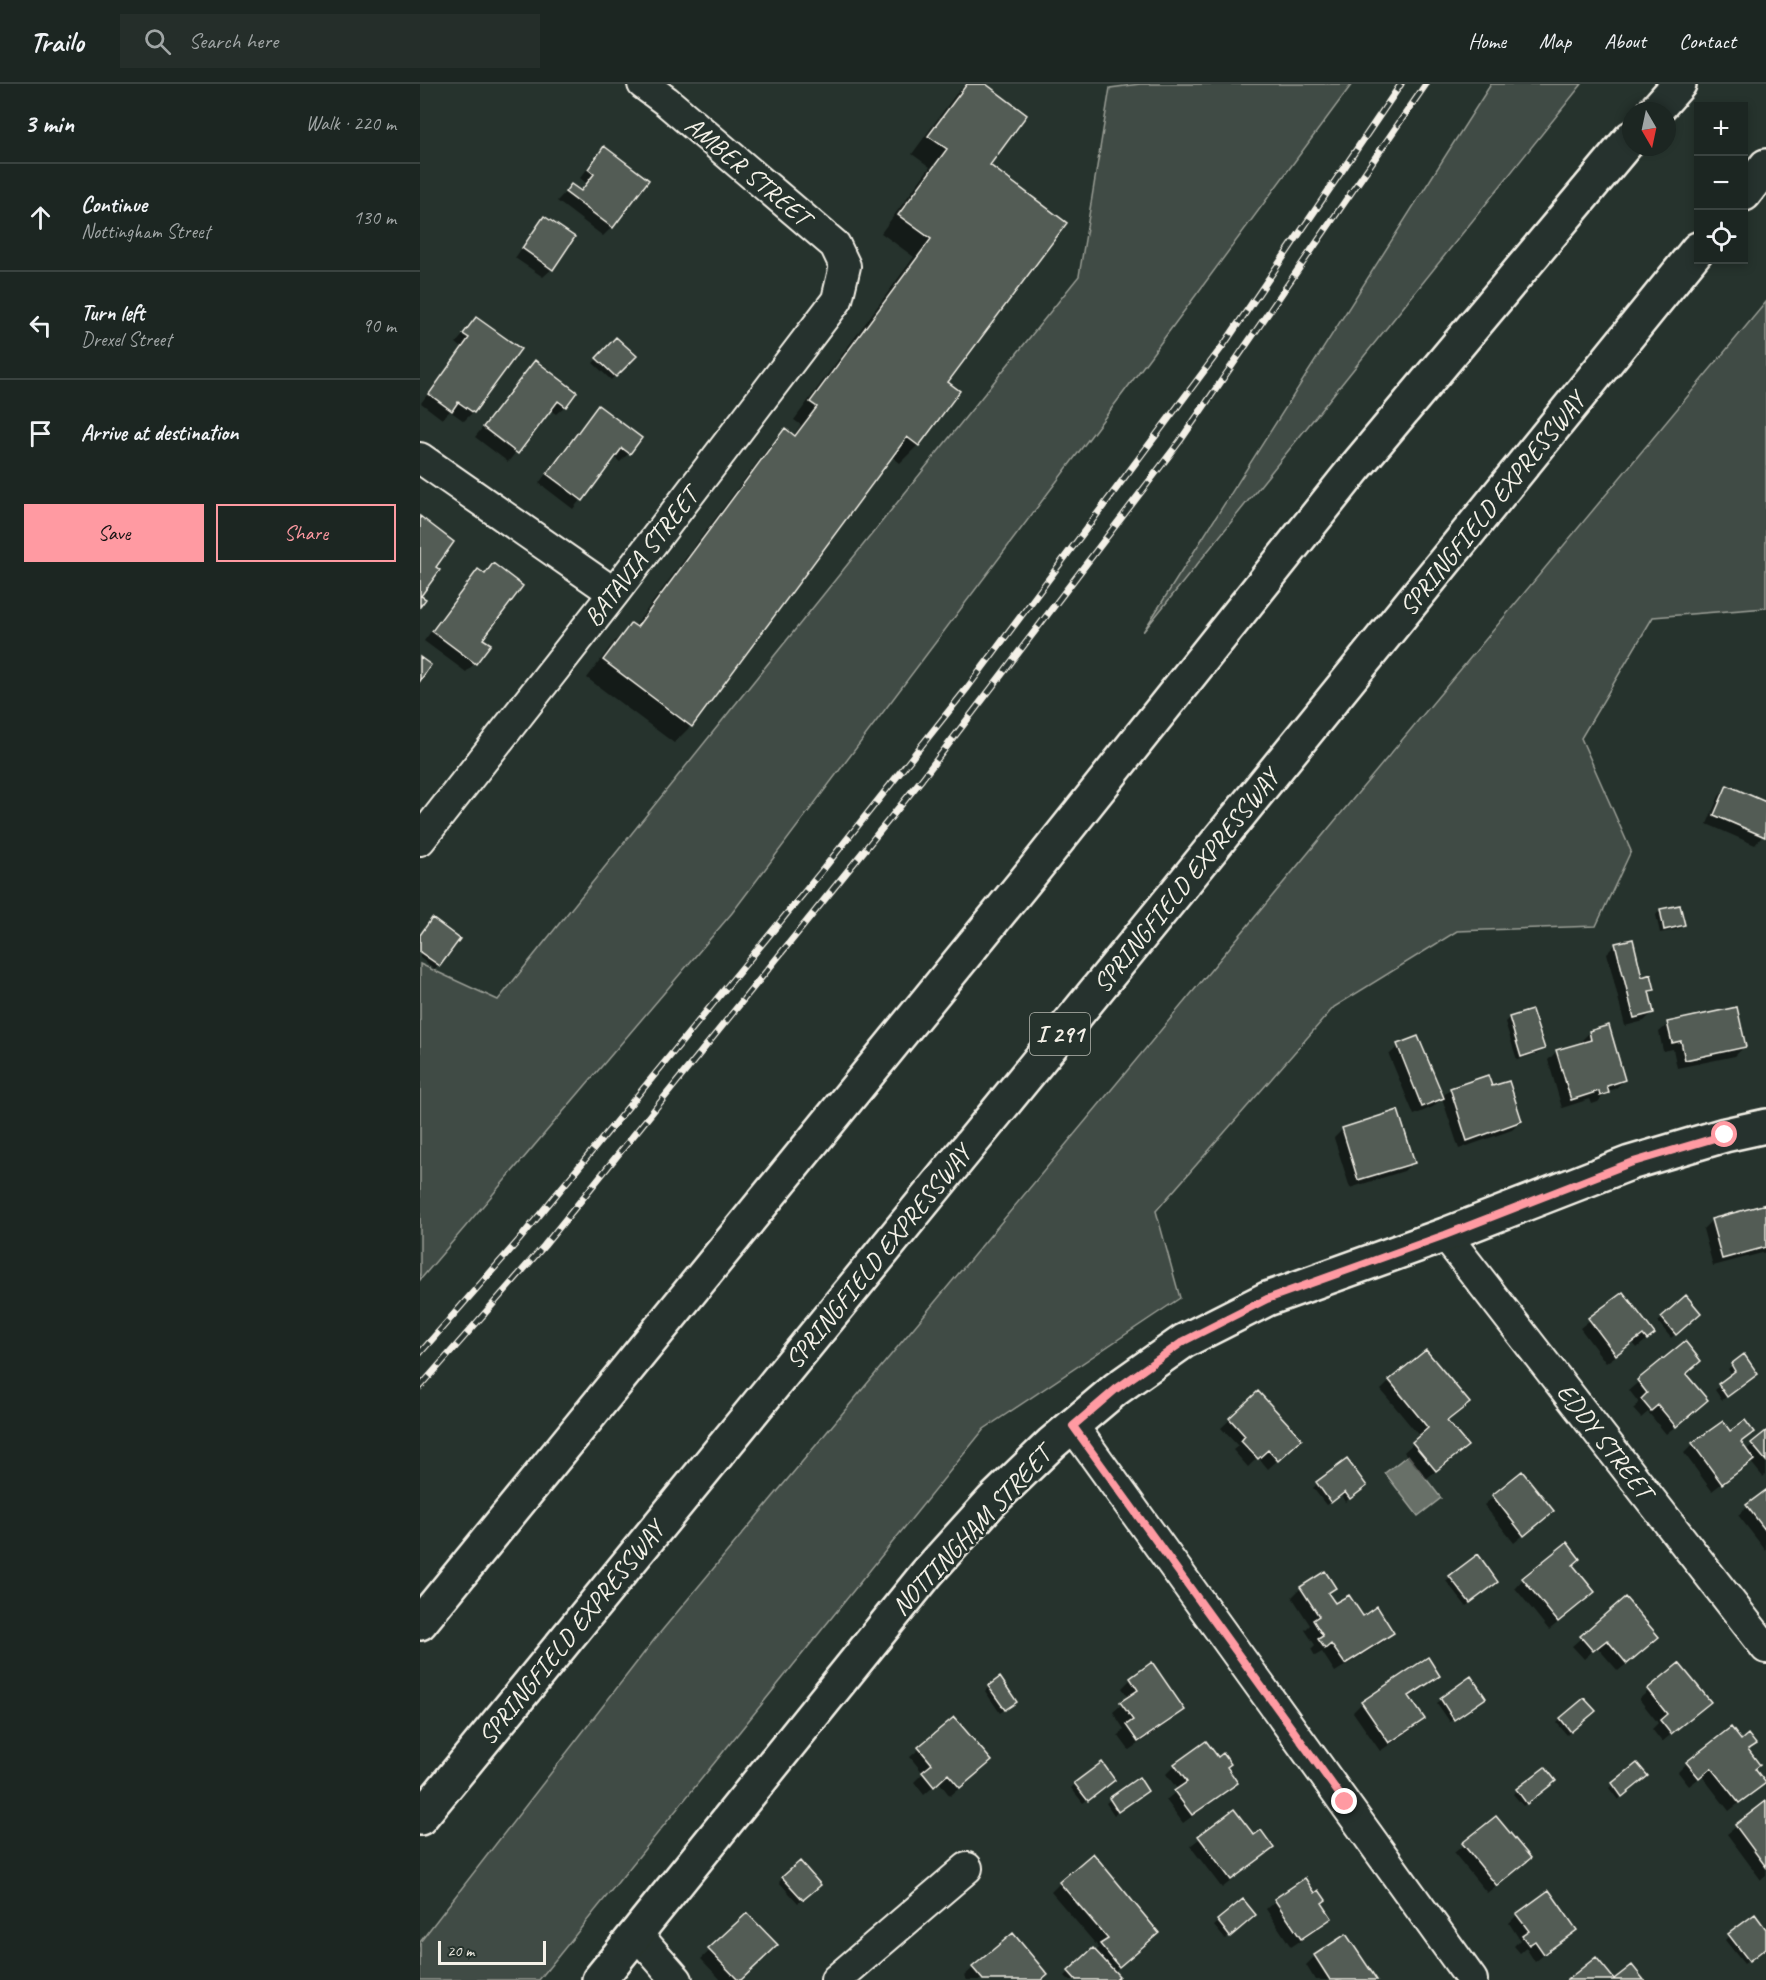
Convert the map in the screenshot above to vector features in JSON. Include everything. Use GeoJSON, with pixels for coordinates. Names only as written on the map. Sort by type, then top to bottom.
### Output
{"type":"FeatureCollection","features":[{"type":"Feature","properties":{"kind":"main road"},"geometry":{"type":"LineString","coordinates":[[1663,102],[1679,84]]}},
{"type":"Feature","properties":{"kind":"main road"},"geometry":{"type":"LineString","coordinates":[[420,1623],[1026,880],[1354,469],[1622,149]]}},
{"type":"Feature","properties":{"kind":"main road"},"geometry":{"type":"LineString","coordinates":[[1748,188],[1766,166]]}},
{"type":"Feature","properties":{"kind":"main road","name":"SPRINGFIELD EXPRESSWAY"},"geometry":{"type":"LineString","coordinates":[[420,1818],[1175,894],[1694,254]]}},
{"type":"Feature","properties":{"kind":"main road","name":"NOTTINGHAM STREET"},"geometry":{"type":"LineString","coordinates":[[599,1980],[927,1573],[992,1501],[1052,1443],[1116,1389],[1184,1341],[1267,1299],[1445,1235],[1630,1163],[1725,1135],[1766,1126]]}},
{"type":"Feature","properties":{"kind":"street","name":"AMBER STREET"},"geometry":{"type":"LineString","coordinates":[[643,84],[666,100],[835,245],[845,266]]}},
{"type":"Feature","properties":{"kind":"street","name":"BATAVIA STREET"},"geometry":{"type":"LineString","coordinates":[[420,840],[614,592],[837,300],[845,266]]}},
{"type":"Feature","properties":{"kind":"street"},"geometry":{"type":"LineString","coordinates":[[420,458],[614,592]]}},
{"type":"Feature","properties":{"kind":"street","name":"EDDY STREET"},"geometry":{"type":"LineString","coordinates":[[1445,1235],[1766,1648]]}},
{"type":"Feature","properties":{"kind":"street"},"geometry":{"type":"LineString","coordinates":[[1073,1426],[1472,1980]]}},
{"type":"Feature","properties":{"kind":"street"},"geometry":{"type":"LineString","coordinates":[[836,1980],[967,1868]]}},
{"type":"Feature","properties":{"kind":"street"},"geometry":{"type":"LineString","coordinates":[[636,1933],[677,1980]]}},
{"type":"Feature","properties":{"kind":"shaded area"},"geometry":{"type":"Polygon","coordinates":[[[1140,84],[1352,84],[1142,368],[732,913],[420,1280],[420,964],[498,1000],[1079,276],[1110,88],[1140,84]]]}},
{"type":"Feature","properties":{"kind":"shaded area"},"geometry":{"type":"Polygon","coordinates":[[[1491,84],[1582,84],[1143,632],[1491,84]]]}},
{"type":"Feature","properties":{"kind":"shaded area"},"geometry":{"type":"Polygon","coordinates":[[[1766,302],[1766,608],[1653,617],[1581,738],[1631,851],[1596,926],[1457,931],[1334,1007],[1156,1211],[1180,1298],[984,1429],[539,1980],[420,1980],[420,1942],[654,1640],[1766,302]]]}},
{"type":"Feature","properties":{"kind":"shaded area"},"geometry":{"type":"Polygon","coordinates":[[[1408,1455],[1441,1498],[1418,1516],[1385,1473],[1408,1455]]]}},
{"type":"Feature","properties":{"kind":"building"},"geometry":{"type":"Polygon","coordinates":[[[967,84],[986,84],[1027,115],[990,165],[1067,223],[948,382],[960,391],[919,446],[907,437],[692,727],[603,660],[631,623],[637,627],[785,428],[795,436],[817,407],[810,402],[931,239],[898,215],[947,149],[928,136],[967,84]]]}},
{"type":"Feature","properties":{"kind":"building"},"geometry":{"type":"Polygon","coordinates":[[[604,146],[649,180],[613,228],[565,192],[571,184],[581,191],[594,174],[588,169],[604,146]]]}},
{"type":"Feature","properties":{"kind":"building"},"geometry":{"type":"Polygon","coordinates":[[[544,216],[575,237],[553,270],[522,248],[544,216]]]}},
{"type":"Feature","properties":{"kind":"building"},"geometry":{"type":"Polygon","coordinates":[[[476,317],[521,349],[474,413],[458,402],[452,411],[429,394],[469,338],[463,334],[476,317]]]}},
{"type":"Feature","properties":{"kind":"building"},"geometry":{"type":"Polygon","coordinates":[[[616,337],[637,356],[616,377],[596,358],[616,337]]]}},
{"type":"Feature","properties":{"kind":"building"},"geometry":{"type":"Polygon","coordinates":[[[535,360],[577,392],[566,407],[558,401],[518,454],[483,427],[535,360]]]}},
{"type":"Feature","properties":{"kind":"building"},"geometry":{"type":"Polygon","coordinates":[[[598,405],[642,438],[630,454],[622,448],[583,501],[547,474],[598,405]]]}},
{"type":"Feature","properties":{"kind":"building"},"geometry":{"type":"Polygon","coordinates":[[[420,516],[454,542],[436,567],[440,570],[421,596],[426,599],[420,607],[420,516]]]}},
{"type":"Feature","properties":{"kind":"building"},"geometry":{"type":"Polygon","coordinates":[[[493,563],[523,586],[483,639],[491,644],[476,664],[432,631],[478,569],[485,574],[493,563]]]}},
{"type":"Feature","properties":{"kind":"building"},"geometry":{"type":"Polygon","coordinates":[[[420,657],[431,665],[420,681],[420,657]]]}},
{"type":"Feature","properties":{"kind":"building"},"geometry":{"type":"Polygon","coordinates":[[[1727,785],[1766,802],[1765,837],[1714,815],[1727,785]]]}},
{"type":"Feature","properties":{"kind":"building"},"geometry":{"type":"Polygon","coordinates":[[[1680,905],[1685,925],[1664,930],[1660,909],[1680,905]]]}},
{"type":"Feature","properties":{"kind":"building"},"geometry":{"type":"Polygon","coordinates":[[[432,918],[460,939],[440,966],[420,952],[420,935],[432,918]]]}},
{"type":"Feature","properties":{"kind":"building"},"geometry":{"type":"Polygon","coordinates":[[[1633,939],[1642,977],[1651,974],[1655,990],[1649,991],[1654,1013],[1634,1018],[1615,943],[1633,939]]]}},
{"type":"Feature","properties":{"kind":"building"},"geometry":{"type":"Polygon","coordinates":[[[1737,1007],[1746,1047],[1685,1060],[1681,1041],[1672,1043],[1667,1022],[1737,1007]]]}},
{"type":"Feature","properties":{"kind":"building"},"geometry":{"type":"Polygon","coordinates":[[[1532,1010],[1545,1049],[1521,1057],[1509,1017],[1532,1010]]]}},
{"type":"Feature","properties":{"kind":"building"},"geometry":{"type":"Polygon","coordinates":[[[1609,1025],[1625,1080],[1607,1086],[1609,1093],[1600,1096],[1599,1091],[1571,1100],[1556,1050],[1591,1040],[1589,1031],[1609,1025]]]}},
{"type":"Feature","properties":{"kind":"building"},"geometry":{"type":"Polygon","coordinates":[[[1418,1036],[1444,1098],[1422,1107],[1397,1044],[1418,1036]]]}},
{"type":"Feature","properties":{"kind":"building"},"geometry":{"type":"Polygon","coordinates":[[[1488,1075],[1492,1086],[1509,1081],[1522,1121],[1467,1141],[1450,1088],[1488,1075]]]}},
{"type":"Feature","properties":{"kind":"building"},"geometry":{"type":"Polygon","coordinates":[[[1398,1110],[1415,1163],[1358,1180],[1342,1128],[1398,1110]]]}},
{"type":"Feature","properties":{"kind":"building"},"geometry":{"type":"Polygon","coordinates":[[[1766,1204],[1766,1247],[1722,1259],[1711,1219],[1766,1204]]]}},
{"type":"Feature","properties":{"kind":"building"},"geometry":{"type":"Polygon","coordinates":[[[1623,1292],[1655,1334],[1647,1340],[1643,1335],[1616,1355],[1588,1318],[1623,1292]]]}},
{"type":"Feature","properties":{"kind":"building"},"geometry":{"type":"Polygon","coordinates":[[[1686,1295],[1701,1313],[1676,1335],[1661,1317],[1686,1295]]]}},
{"type":"Feature","properties":{"kind":"building"},"geometry":{"type":"Polygon","coordinates":[[[1685,1341],[1701,1361],[1686,1374],[1708,1400],[1676,1427],[1658,1405],[1651,1411],[1641,1399],[1647,1393],[1637,1380],[1685,1341]]]}},
{"type":"Feature","properties":{"kind":"building"},"geometry":{"type":"Polygon","coordinates":[[[1426,1350],[1470,1403],[1447,1421],[1468,1446],[1436,1471],[1412,1442],[1428,1428],[1389,1380],[1426,1350]]]}},
{"type":"Feature","properties":{"kind":"building"},"geometry":{"type":"Polygon","coordinates":[[[1744,1354],[1758,1374],[1727,1397],[1718,1384],[1735,1371],[1731,1364],[1744,1354]]]}},
{"type":"Feature","properties":{"kind":"building"},"geometry":{"type":"Polygon","coordinates":[[[1258,1391],[1302,1439],[1278,1461],[1268,1450],[1258,1459],[1241,1441],[1245,1436],[1229,1418],[1258,1391]]]}},
{"type":"Feature","properties":{"kind":"building"},"geometry":{"type":"Polygon","coordinates":[[[1745,1420],[1754,1432],[1741,1442],[1754,1460],[1722,1484],[1692,1443],[1723,1421],[1730,1431],[1745,1420]]]}},
{"type":"Feature","properties":{"kind":"building"},"geometry":{"type":"Polygon","coordinates":[[[1766,1431],[1766,1461],[1751,1443],[1766,1431]]]}},
{"type":"Feature","properties":{"kind":"building"},"geometry":{"type":"Polygon","coordinates":[[[1347,1459],[1367,1486],[1350,1499],[1345,1492],[1331,1503],[1316,1482],[1347,1459]]]}},
{"type":"Feature","properties":{"kind":"building"},"geometry":{"type":"Polygon","coordinates":[[[1522,1471],[1554,1511],[1524,1536],[1492,1495],[1522,1471]]]}},
{"type":"Feature","properties":{"kind":"building"},"geometry":{"type":"Polygon","coordinates":[[[1766,1490],[1766,1531],[1746,1505],[1766,1490]]]}},
{"type":"Feature","properties":{"kind":"building"},"geometry":{"type":"Polygon","coordinates":[[[1567,1542],[1580,1559],[1573,1565],[1595,1592],[1558,1622],[1522,1578],[1567,1542]]]}},
{"type":"Feature","properties":{"kind":"building"},"geometry":{"type":"Polygon","coordinates":[[[1478,1554],[1498,1582],[1470,1603],[1449,1576],[1478,1554]]]}},
{"type":"Feature","properties":{"kind":"building"},"geometry":{"type":"Polygon","coordinates":[[[1325,1571],[1336,1588],[1328,1593],[1335,1603],[1349,1595],[1363,1616],[1377,1606],[1394,1633],[1345,1664],[1331,1644],[1325,1649],[1318,1639],[1323,1636],[1313,1620],[1319,1616],[1300,1587],[1325,1571]]]}},
{"type":"Feature","properties":{"kind":"building"},"geometry":{"type":"Polygon","coordinates":[[[1625,1597],[1659,1637],[1627,1664],[1607,1640],[1593,1651],[1580,1636],[1625,1597]]]}},
{"type":"Feature","properties":{"kind":"building"},"geometry":{"type":"Polygon","coordinates":[[[1428,1657],[1440,1676],[1409,1696],[1425,1719],[1389,1743],[1361,1702],[1428,1657]]]}},
{"type":"Feature","properties":{"kind":"building"},"geometry":{"type":"Polygon","coordinates":[[[1152,1662],[1185,1710],[1138,1742],[1126,1725],[1133,1720],[1120,1702],[1138,1690],[1130,1678],[1152,1662]]]}},
{"type":"Feature","properties":{"kind":"building"},"geometry":{"type":"Polygon","coordinates":[[[1679,1663],[1711,1702],[1671,1734],[1660,1720],[1667,1714],[1647,1689],[1679,1663]]]}},
{"type":"Feature","properties":{"kind":"building"},"geometry":{"type":"Polygon","coordinates":[[[1471,1676],[1486,1698],[1454,1720],[1440,1698],[1471,1676]]]}},
{"type":"Feature","properties":{"kind":"building"},"geometry":{"type":"Polygon","coordinates":[[[1000,1677],[1017,1702],[1005,1710],[988,1686],[1000,1677]]]}},
{"type":"Feature","properties":{"kind":"building"},"geometry":{"type":"Polygon","coordinates":[[[1584,1698],[1596,1711],[1571,1732],[1560,1718],[1584,1698]]]}},
{"type":"Feature","properties":{"kind":"building"},"geometry":{"type":"Polygon","coordinates":[[[954,1717],[992,1761],[960,1788],[948,1774],[934,1787],[922,1772],[932,1764],[918,1747],[954,1717]]]}},
{"type":"Feature","properties":{"kind":"building"},"geometry":{"type":"Polygon","coordinates":[[[1731,1727],[1741,1740],[1748,1734],[1756,1744],[1748,1749],[1760,1765],[1755,1769],[1766,1783],[1739,1803],[1711,1768],[1699,1778],[1686,1762],[1731,1727]]]}},
{"type":"Feature","properties":{"kind":"building"},"geometry":{"type":"Polygon","coordinates":[[[1206,1741],[1218,1757],[1223,1753],[1231,1764],[1227,1767],[1238,1783],[1192,1815],[1174,1791],[1187,1782],[1174,1764],[1206,1741]]]}},
{"type":"Feature","properties":{"kind":"building"},"geometry":{"type":"Polygon","coordinates":[[[1102,1762],[1115,1780],[1088,1801],[1074,1783],[1102,1762]]]}},
{"type":"Feature","properties":{"kind":"building"},"geometry":{"type":"Polygon","coordinates":[[[1637,1763],[1648,1776],[1622,1797],[1612,1783],[1637,1763]]]}},
{"type":"Feature","properties":{"kind":"building"},"geometry":{"type":"Polygon","coordinates":[[[1545,1767],[1556,1781],[1527,1804],[1516,1789],[1545,1767]]]}},
{"type":"Feature","properties":{"kind":"building"},"geometry":{"type":"Polygon","coordinates":[[[1139,1777],[1148,1791],[1118,1812],[1109,1798],[1139,1777]]]}},
{"type":"Feature","properties":{"kind":"building"},"geometry":{"type":"Polygon","coordinates":[[[1766,1801],[1766,1867],[1735,1825],[1766,1801]]]}},
{"type":"Feature","properties":{"kind":"building"},"geometry":{"type":"Polygon","coordinates":[[[1234,1809],[1254,1835],[1261,1830],[1274,1848],[1231,1880],[1198,1836],[1234,1809]]]}},
{"type":"Feature","properties":{"kind":"building"},"geometry":{"type":"Polygon","coordinates":[[[1496,1816],[1531,1858],[1497,1886],[1462,1843],[1496,1816]]]}},
{"type":"Feature","properties":{"kind":"building"},"geometry":{"type":"Polygon","coordinates":[[[1093,1853],[1159,1933],[1119,1967],[1100,1944],[1108,1939],[1059,1882],[1093,1853]]]}},
{"type":"Feature","properties":{"kind":"building"},"geometry":{"type":"Polygon","coordinates":[[[800,1861],[821,1885],[803,1900],[782,1877],[800,1861]]]}},
{"type":"Feature","properties":{"kind":"building"},"geometry":{"type":"Polygon","coordinates":[[[1305,1878],[1315,1893],[1319,1890],[1326,1900],[1322,1903],[1332,1918],[1301,1939],[1274,1899],[1305,1878]]]}},
{"type":"Feature","properties":{"kind":"building"},"geometry":{"type":"Polygon","coordinates":[[[1549,1890],[1577,1930],[1544,1954],[1535,1941],[1529,1945],[1522,1936],[1529,1931],[1516,1914],[1549,1890]]]}},
{"type":"Feature","properties":{"kind":"building"},"geometry":{"type":"Polygon","coordinates":[[[1243,1899],[1256,1915],[1230,1937],[1217,1920],[1243,1899]]]}},
{"type":"Feature","properties":{"kind":"building"},"geometry":{"type":"Polygon","coordinates":[[[747,1913],[778,1945],[741,1980],[738,1980],[708,1949],[747,1913]]]}},
{"type":"Feature","properties":{"kind":"building"},"geometry":{"type":"Polygon","coordinates":[[[1755,1914],[1766,1929],[1766,1948],[1749,1961],[1728,1934],[1755,1914]]]}},
{"type":"Feature","properties":{"kind":"building"},"geometry":{"type":"Polygon","coordinates":[[[1013,1933],[1048,1975],[1042,1980],[983,1980],[972,1967],[1013,1933]]]}},
{"type":"Feature","properties":{"kind":"building"},"geometry":{"type":"Polygon","coordinates":[[[1346,1934],[1377,1980],[1330,1980],[1314,1955],[1346,1934]]]}},
{"type":"Feature","properties":{"kind":"building"},"geometry":{"type":"Polygon","coordinates":[[[1093,1948],[1119,1976],[1115,1980],[1076,1980],[1068,1971],[1093,1948]]]}},
{"type":"Feature","properties":{"kind":"building"},"geometry":{"type":"Polygon","coordinates":[[[1596,1957],[1614,1979],[1632,1965],[1644,1980],[1567,1980],[1596,1957]]]}},
{"type":"Feature","properties":{"kind":"railway"},"geometry":{"type":"LineString","coordinates":[[420,1353],[519,1240],[821,872],[968,687],[1225,343],[1401,84]]}},
{"type":"Feature","properties":{"kind":"railway"},"geometry":{"type":"LineString","coordinates":[[420,1387],[544,1246],[922,779],[1180,441],[1426,84]]}},
{"type":"Feature","properties":{"kind":"route"},"geometry":{"type":"LineString","coordinates":[[1345,1802],[1073,1426],[1116,1389],[1184,1341],[1267,1299],[1445,1235],[1630,1163],[1725,1135]]}}]}
